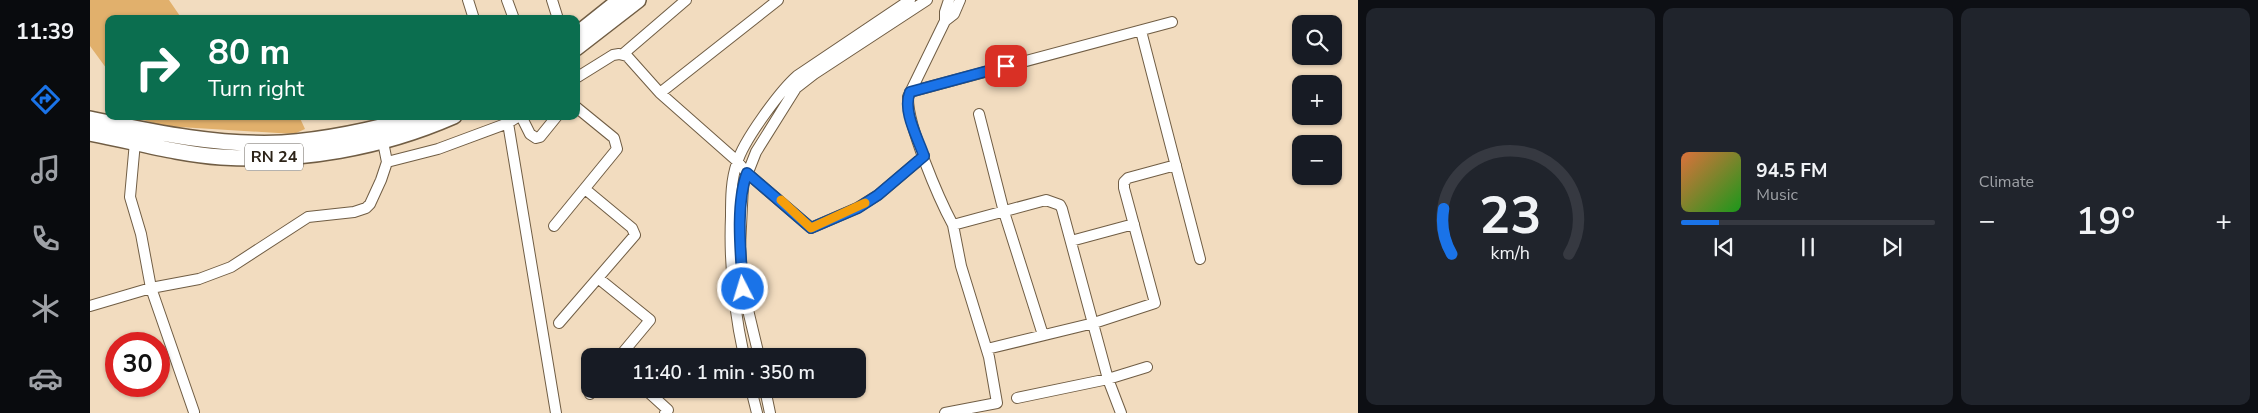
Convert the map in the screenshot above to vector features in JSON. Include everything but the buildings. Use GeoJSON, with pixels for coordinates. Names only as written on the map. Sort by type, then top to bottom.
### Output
{"type":"FeatureCollection","features":[{"type":"Feature","properties":{"kind":"highway"},"geometry":{"type":"LineString","coordinates":[[580,31],[620,0]]}},
{"type":"Feature","properties":{"kind":"highway"},"geometry":{"type":"LineString","coordinates":[[580,45],[638,0]]}},
{"type":"Feature","properties":{"kind":"highway","name":"RN 24"},"geometry":{"type":"LineString","coordinates":[[90,119],[208,140],[282,143],[364,132],[408,120]]}},
{"type":"Feature","properties":{"kind":"highway","name":"RN 24"},"geometry":{"type":"LineString","coordinates":[[90,133],[220,157],[290,157],[383,142],[445,120]]}},
{"type":"Feature","properties":{"kind":"street"},"geometry":{"type":"LineString","coordinates":[[468,0],[473,15]]}},
{"type":"Feature","properties":{"kind":"street"},"geometry":{"type":"LineString","coordinates":[[507,0],[513,15]]}},
{"type":"Feature","properties":{"kind":"street"},"geometry":{"type":"LineString","coordinates":[[552,0],[557,15]]}},
{"type":"Feature","properties":{"kind":"street"},"geometry":{"type":"LineString","coordinates":[[580,75],[604,59],[613,55],[623,54],[686,0]]}},
{"type":"Feature","properties":{"kind":"street"},"geometry":{"type":"LineString","coordinates":[[660,93],[778,0]]}},
{"type":"Feature","properties":{"kind":"street"},"geometry":{"type":"LineString","coordinates":[[743,348],[734,300],[730,248],[732,192],[737,161],[786,86],[797,76],[910,0]]}},
{"type":"Feature","properties":{"kind":"street"},"geometry":{"type":"LineString","coordinates":[[757,348],[743,289],[740,247],[743,185],[756,152],[796,88],[814,74],[927,0]]}},
{"type":"Feature","properties":{"kind":"street"},"geometry":{"type":"LineString","coordinates":[[945,21],[948,0]]}},
{"type":"Feature","properties":{"kind":"street"},"geometry":{"type":"LineString","coordinates":[[945,413],[997,403],[986,349],[962,266],[953,225],[924,156],[908,109],[910,92],[945,21],[954,14],[960,0]]}},
{"type":"Feature","properties":{"kind":"street"},"geometry":{"type":"LineString","coordinates":[[910,92],[1172,22]]}},
{"type":"Feature","properties":{"kind":"street"},"geometry":{"type":"LineString","coordinates":[[1141,31],[1200,259]]}},
{"type":"Feature","properties":{"kind":"street"},"geometry":{"type":"LineString","coordinates":[[623,54],[627,56],[660,93],[737,161],[747,173],[811,228],[858,208],[878,195],[924,156]]}},
{"type":"Feature","properties":{"kind":"street"},"geometry":{"type":"LineString","coordinates":[[554,226],[616,152],[617,145],[614,138],[580,110]]}},
{"type":"Feature","properties":{"kind":"street"},"geometry":{"type":"LineString","coordinates":[[979,114],[1004,212],[1043,335]]}},
{"type":"Feature","properties":{"kind":"street"},"geometry":{"type":"LineString","coordinates":[[386,162],[403,160],[438,149],[513,120]]}},
{"type":"Feature","properties":{"kind":"street"},"geometry":{"type":"LineString","coordinates":[[522,120],[530,134],[536,138],[540,137],[554,120]]}},
{"type":"Feature","properties":{"kind":"street"},"geometry":{"type":"LineString","coordinates":[[508,123],[556,413]]}},
{"type":"Feature","properties":{"kind":"street"},"geometry":{"type":"LineString","coordinates":[[135,142],[130,197],[141,234],[151,288],[194,412]]}},
{"type":"Feature","properties":{"kind":"street"},"geometry":{"type":"LineString","coordinates":[[90,306],[151,288],[199,279],[232,267],[308,217],[354,212],[366,208],[370,204],[381,180],[386,162],[383,142]]}},
{"type":"Feature","properties":{"kind":"street"},"geometry":{"type":"LineString","coordinates":[[986,349],[1094,323],[1155,303],[1124,182],[1128,178],[1176,165]]}},
{"type":"Feature","properties":{"kind":"street"},"geometry":{"type":"LineString","coordinates":[[559,323],[634,238],[635,233],[632,228],[585,189]]}},
{"type":"Feature","properties":{"kind":"street"},"geometry":{"type":"LineString","coordinates":[[953,225],[1046,200],[1053,201],[1062,209],[1108,379],[1121,413]]}},
{"type":"Feature","properties":{"kind":"street"},"geometry":{"type":"LineString","coordinates":[[1071,241],[1134,224]]}},
{"type":"Feature","properties":{"kind":"street"},"geometry":{"type":"LineString","coordinates":[[598,278],[650,320],[627,348]]}},
{"type":"Feature","properties":{"kind":"street"},"geometry":{"type":"LineString","coordinates":[[1017,398],[1108,379],[1147,367]]}},
{"type":"Feature","properties":{"kind":"street"},"geometry":{"type":"LineString","coordinates":[[655,398],[668,410],[665,413]]}},
{"type":"Feature","properties":{"kind":"street"},"geometry":{"type":"LineString","coordinates":[[753,398],[756,413]]}},
{"type":"Feature","properties":{"kind":"street"},"geometry":{"type":"LineString","coordinates":[[768,398],[770,413]]}},
{"type":"Feature","properties":{"kind":"shaded area"},"geometry":{"type":"Polygon","coordinates":[[[90,0],[169,0],[179,15],[105,15],[105,67],[90,46],[90,0]]]}},
{"type":"Feature","properties":{"kind":"shaded area"},"geometry":{"type":"Polygon","coordinates":[[[143,120],[301,120],[305,129],[294,134],[164,126],[143,120]]]}},
{"type":"Feature","properties":{"kind":"slow traffic"},"geometry":{"type":"LineString","coordinates":[[781,200],[811,228],[858,208],[865,203]]}},
{"type":"Feature","properties":{"kind":"route"},"geometry":{"type":"LineString","coordinates":[[743,289],[740,247],[743,185],[747,173],[767,188],[811,228],[858,208],[878,195],[924,156],[908,109],[910,92],[1006,66]]}}]}
